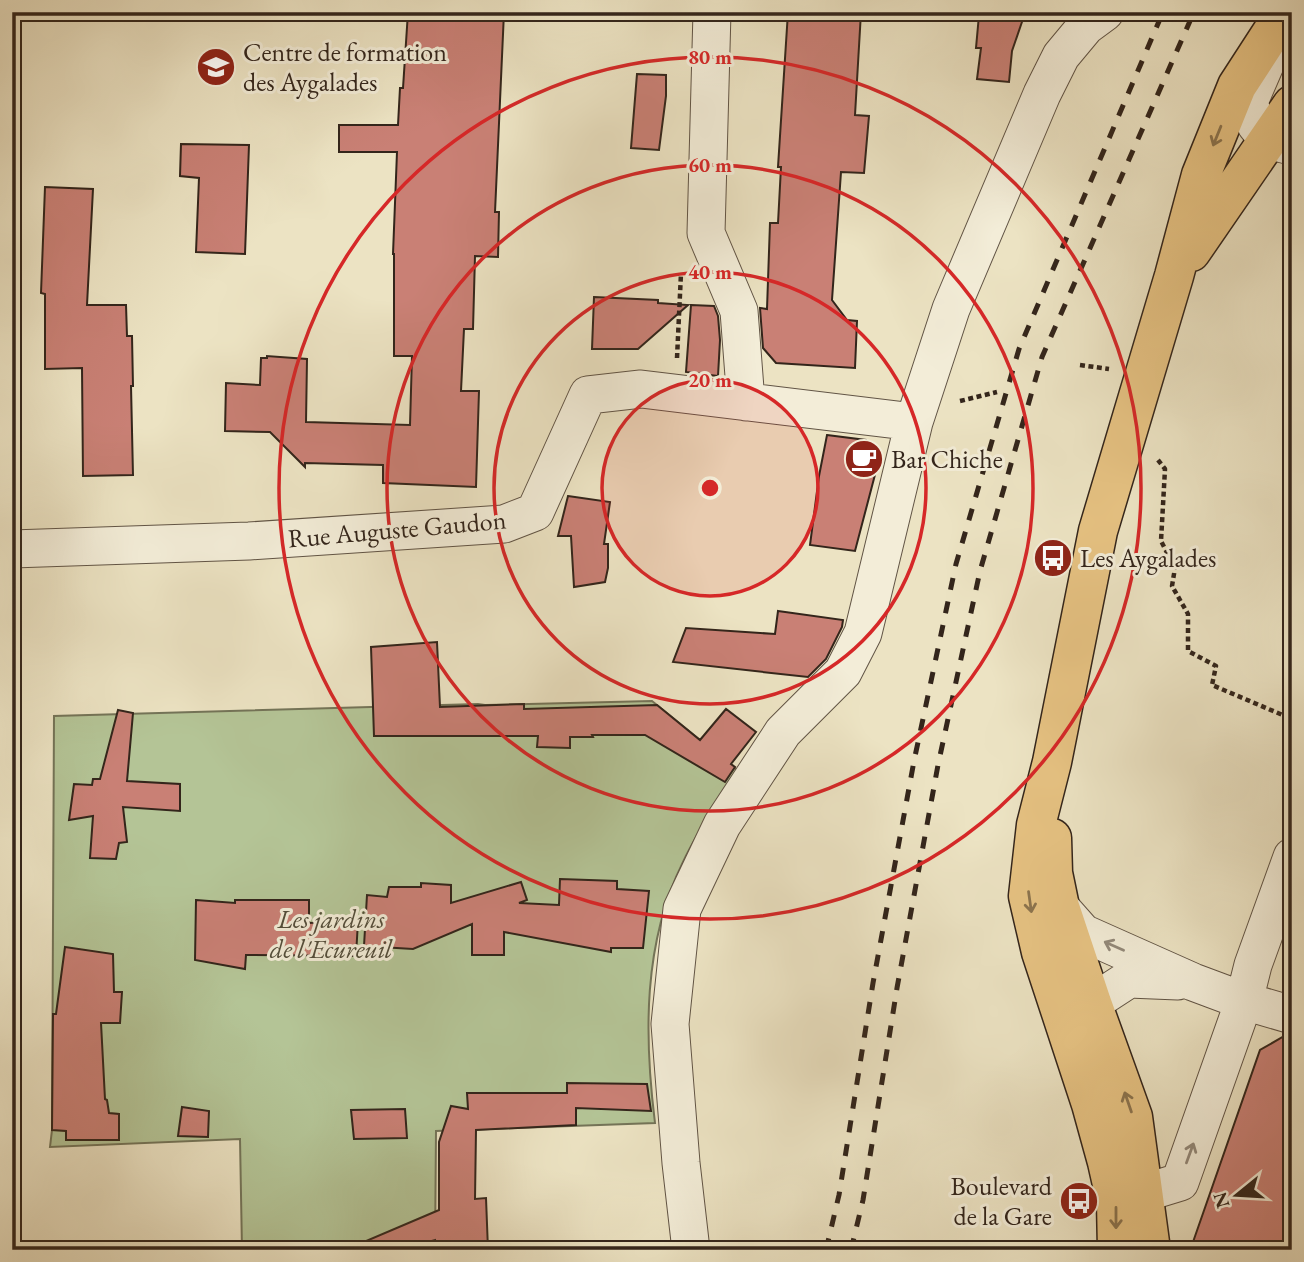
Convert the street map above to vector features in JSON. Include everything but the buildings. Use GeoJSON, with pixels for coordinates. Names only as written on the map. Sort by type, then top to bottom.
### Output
{"type":"FeatureCollection","features":[{"type":"Feature","properties":{"kind":"main road"},"geometry":{"type":"LineString","coordinates":[[1116,1250],[1116,1202],[1107,1162],[1041,951],[1028,896],[1036,825],[1052,762],[1098,531],[1174,276],[1201,175],[1237,86],[1286,12]]}},
{"type":"Feature","properties":{"kind":"main road"},"geometry":{"type":"LineString","coordinates":[[1174,276],[1280,142],[1292,105]]}},
{"type":"Feature","properties":{"kind":"main road"},"geometry":{"type":"LineString","coordinates":[[1052,762],[1053,873],[1060,907],[1133,1117],[1151,1250]]}},
{"type":"Feature","properties":{"kind":"street"},"geometry":{"type":"LineString","coordinates":[[712,12],[706,233],[739,311],[746,402]]}},
{"type":"Feature","properties":{"kind":"street"},"geometry":{"type":"LineString","coordinates":[[691,1250],[670,1024],[682,909],[722,825],[783,732],[844,672],[863,633],[914,422],[951,309],[1042,94],[1061,56],[1086,26],[1105,12]]}},
{"type":"Feature","properties":{"kind":"street"},"geometry":{"type":"LineString","coordinates":[[1280,142],[1256,125],[1250,102],[1286,12]]}},
{"type":"Feature","properties":{"kind":"street","name":"Rue Auguste Gaudon"},"geometry":{"type":"LineString","coordinates":[[12,549],[248,541],[504,524],[535,512],[589,395],[641,389],[914,422]]}},
{"type":"Feature","properties":{"kind":"street"},"geometry":{"type":"LineString","coordinates":[[1107,1162],[1144,1194],[1180,1182],[1292,857]]}},
{"type":"Feature","properties":{"kind":"street"},"geometry":{"type":"LineString","coordinates":[[1060,907],[1083,933],[1193,982],[1292,1015]]}},
{"type":"Feature","properties":{"kind":"street"},"geometry":{"type":"LineString","coordinates":[[1091,1104],[1092,1003],[1129,979],[1193,982]]}},
{"type":"Feature","properties":{"kind":"path"},"geometry":{"type":"LineString","coordinates":[[675,393],[681,259],[706,233]]}},
{"type":"Feature","properties":{"kind":"path"},"geometry":{"type":"LineString","coordinates":[[1123,445],[1155,455],[1165,469],[1161,541],[1175,568],[1172,586],[1188,614],[1188,651],[1216,666],[1212,685],[1292,719]]}},
{"type":"Feature","properties":{"kind":"green space","name":"Les jardins de l'Ecureuil"},"geometry":{"type":"Polygon","coordinates":[[[652,701],[737,770],[683,862],[660,925],[648,1023],[655,1123],[436,1131],[435,1250],[242,1250],[240,1139],[50,1147],[54,716],[652,701]]]}},
{"type":"Feature","properties":{"kind":"railway"},"geometry":{"type":"LineString","coordinates":[[826,1250],[839,1195],[873,983],[914,761],[956,564],[1019,349],[1163,12]]}},
{"type":"Feature","properties":{"kind":"railway"},"geometry":{"type":"LineString","coordinates":[[851,1250],[863,1200],[897,988],[938,765],[980,571],[1042,357],[1194,12]]}},
{"type":"Feature","properties":{"kind":"place","name":"Centre de formation des Aygalades"},"geometry":{"type":"Point","coordinates":[216,67]}},
{"type":"Feature","properties":{"kind":"place","name":"Bar Chiche"},"geometry":{"type":"Point","coordinates":[864,459]}},
{"type":"Feature","properties":{"kind":"place","name":"Les Aygalades"},"geometry":{"type":"Point","coordinates":[1053,558]}},
{"type":"Feature","properties":{"kind":"place","name":"Boulevard de la Gare"},"geometry":{"type":"Point","coordinates":[1079,1201]}}]}
